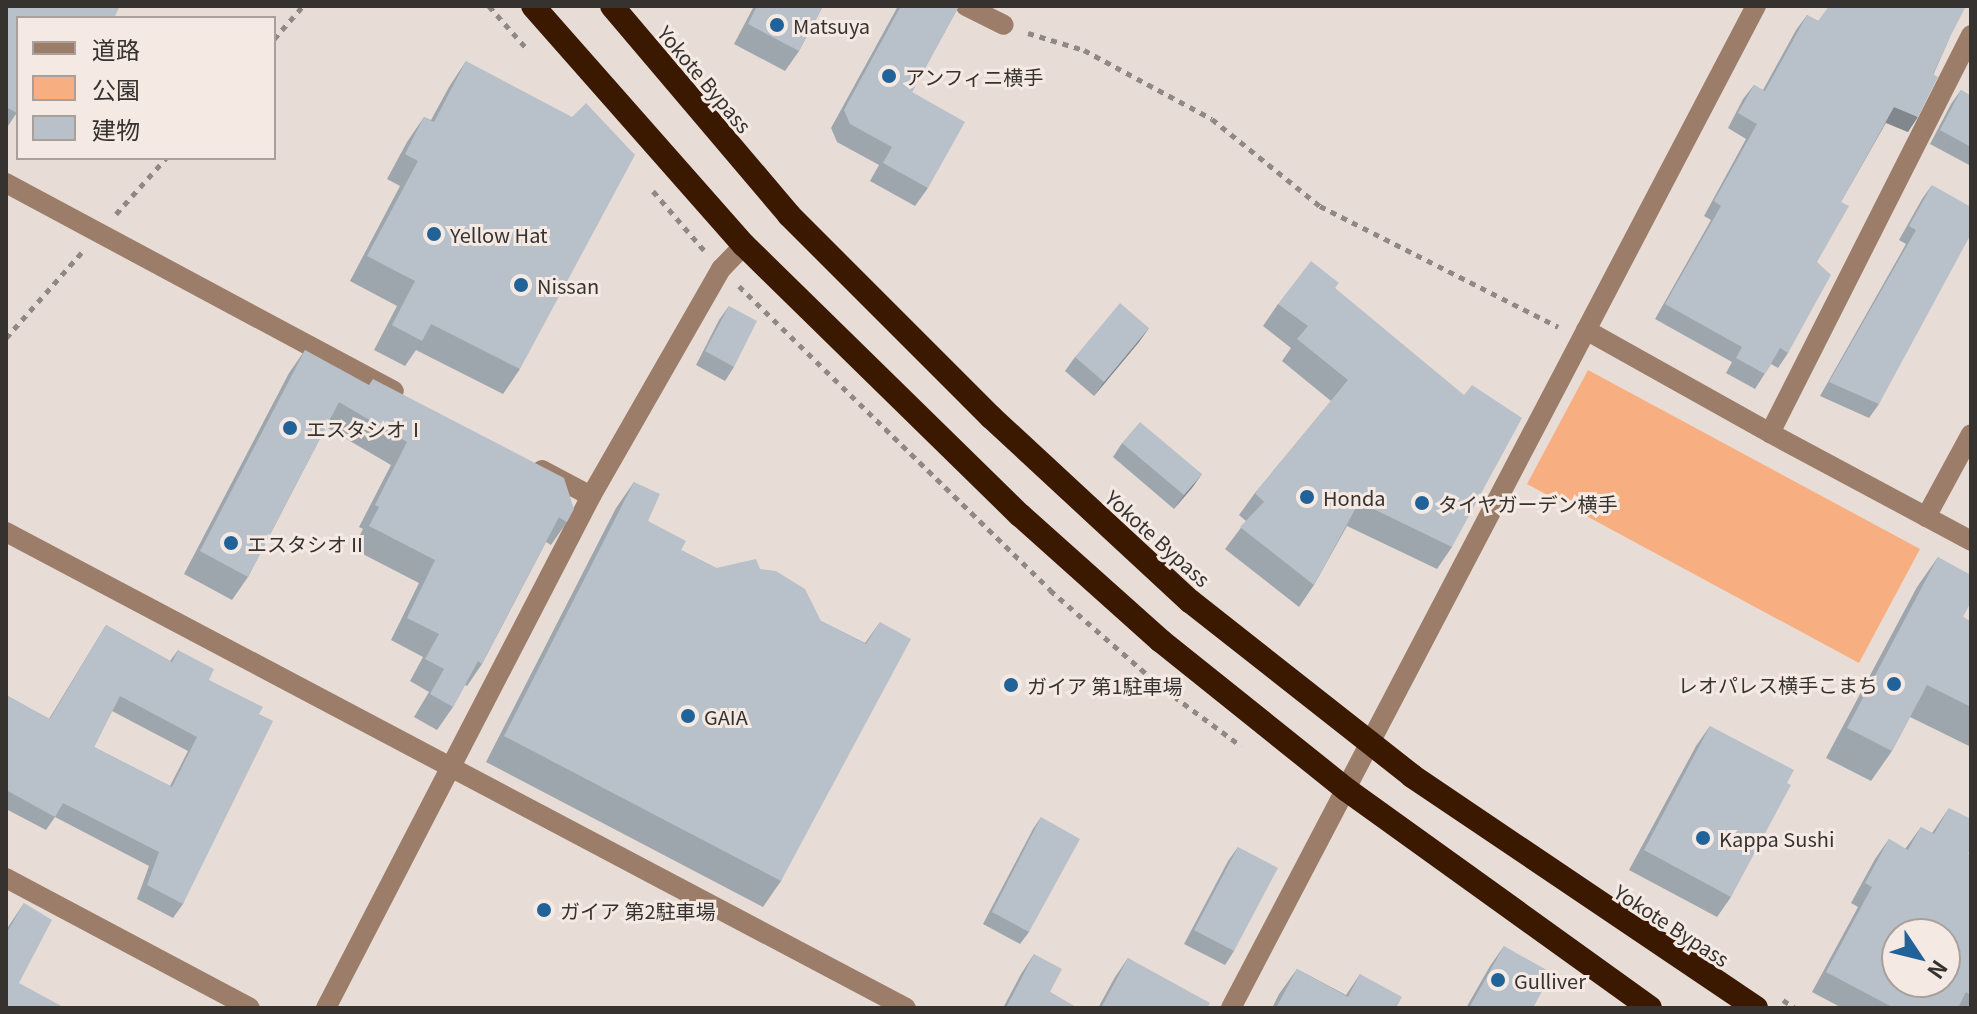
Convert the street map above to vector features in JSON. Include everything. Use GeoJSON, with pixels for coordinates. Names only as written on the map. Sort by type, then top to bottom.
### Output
{"type":"FeatureCollection","features":[{"type":"Feature","properties":{"kind":"highway"},"geometry":{"type":"LineString","coordinates":[[533,6],[744,245],[1020,515],[1161,641],[1347,790],[1650,1008]]}},
{"type":"Feature","properties":{"kind":"highway","name":"Yokote Bypass"},"geometry":{"type":"LineString","coordinates":[[612,6],[789,215],[991,417],[1190,601],[1369,744],[1638,933],[1764,1000]]}},
{"type":"Feature","properties":{"kind":"street"},"geometry":{"type":"LineString","coordinates":[[966,6],[1004,25]]}},
{"type":"Feature","properties":{"kind":"street"},"geometry":{"type":"LineString","coordinates":[[1231,1008],[1756,6]]}},
{"type":"Feature","properties":{"kind":"street"},"geometry":{"type":"LineString","coordinates":[[1770,433],[1971,35]]}},
{"type":"Feature","properties":{"kind":"street"},"geometry":{"type":"LineString","coordinates":[[6,183],[408,398]]}},
{"type":"Feature","properties":{"kind":"street"},"geometry":{"type":"LineString","coordinates":[[326,1008],[591,496],[721,269],[744,245]]}},
{"type":"Feature","properties":{"kind":"street"},"geometry":{"type":"LineString","coordinates":[[1583,334],[1971,541]]}},
{"type":"Feature","properties":{"kind":"street"},"geometry":{"type":"LineString","coordinates":[[1926,517],[1971,434]]}},
{"type":"Feature","properties":{"kind":"street"},"geometry":{"type":"LineString","coordinates":[[521,458],[591,496]]}},
{"type":"Feature","properties":{"kind":"street"},"geometry":{"type":"LineString","coordinates":[[6,532],[906,1008]]}},
{"type":"Feature","properties":{"kind":"street"},"geometry":{"type":"LineString","coordinates":[[6,878],[250,1008]]}},
{"type":"Feature","properties":{"kind":"path"},"geometry":{"type":"LineString","coordinates":[[276,37],[303,6]]}},
{"type":"Feature","properties":{"kind":"path"},"geometry":{"type":"LineString","coordinates":[[1004,25],[1084,50],[1212,119],[1320,206],[1583,334]]}},
{"type":"Feature","properties":{"kind":"path"},"geometry":{"type":"LineString","coordinates":[[6,338],[164,160]]}},
{"type":"Feature","properties":{"kind":"path"},"geometry":{"type":"LineString","coordinates":[[1764,1000],[1795,1008]]}},
{"type":"Feature","properties":{"kind":"green space"},"geometry":{"type":"Polygon","coordinates":[[[1588,370],[1920,549],[1859,663],[1527,484],[1588,370]]]}},
{"type":"Feature","properties":{"kind":"building"},"geometry":{"type":"Polygon","coordinates":[[[6,6],[120,6],[115,16],[16,16],[16,112],[6,107],[6,6]]]}},
{"type":"Feature","properties":{"kind":"building"},"geometry":{"type":"Polygon","coordinates":[[[757,6],[823,6],[799,51],[748,24],[757,6]]]}},
{"type":"Feature","properties":{"kind":"building"},"geometry":{"type":"Polygon","coordinates":[[[901,6],[959,6],[912,92],[965,122],[928,188],[883,163],[892,147],[850,124],[844,110],[901,6]]]}},
{"type":"Feature","properties":{"kind":"building"},"geometry":{"type":"Polygon","coordinates":[[[1829,6],[1966,6],[1933,74],[1938,77],[1918,117],[1894,107],[1841,202],[1849,206],[1817,262],[1831,275],[1788,353],[1780,348],[1765,374],[1736,358],[1742,347],[1665,304],[1721,206],[1714,201],[1757,124],[1738,113],[1754,85],[1765,91],[1807,15],[1818,21],[1829,6]]]}},
{"type":"Feature","properties":{"kind":"building"},"geometry":{"type":"Polygon","coordinates":[[[466,61],[572,117],[586,103],[635,155],[520,369],[431,324],[422,341],[392,325],[415,281],[367,256],[418,161],[405,154],[424,117],[434,122],[466,61]]]}},
{"type":"Feature","properties":{"kind":"building"},"geometry":{"type":"Polygon","coordinates":[[[1961,90],[1971,96],[1971,147],[1940,130],[1961,90]]]}},
{"type":"Feature","properties":{"kind":"building"},"geometry":{"type":"Polygon","coordinates":[[[1932,185],[1971,207],[1971,234],[1879,404],[1829,382],[1916,230],[1909,226],[1932,185]]]}},
{"type":"Feature","properties":{"kind":"building"},"geometry":{"type":"Polygon","coordinates":[[[1311,261],[1339,283],[1335,288],[1464,395],[1472,385],[1522,418],[1452,547],[1359,502],[1314,585],[1240,527],[1264,502],[1255,493],[1348,380],[1297,339],[1308,326],[1278,304],[1311,261]]]}},
{"type":"Feature","properties":{"kind":"building"},"geometry":{"type":"Polygon","coordinates":[[[1120,303],[1149,328],[1104,382],[1075,357],[1120,303]]]}},
{"type":"Feature","properties":{"kind":"building"},"geometry":{"type":"Polygon","coordinates":[[[729,306],[757,321],[734,367],[705,351],[729,306]]]}},
{"type":"Feature","properties":{"kind":"building"},"geometry":{"type":"Polygon","coordinates":[[[305,350],[369,385],[373,379],[564,478],[574,509],[567,522],[559,517],[482,664],[478,661],[453,707],[430,694],[444,669],[425,659],[439,634],[407,618],[435,560],[369,526],[379,507],[375,505],[407,442],[339,402],[248,577],[200,551],[305,350]]]}},
{"type":"Feature","properties":{"kind":"building"},"geometry":{"type":"Polygon","coordinates":[[[1140,422],[1202,474],[1184,495],[1122,443],[1140,422]]]}},
{"type":"Feature","properties":{"kind":"building","name":"GAIA"},"geometry":{"type":"Polygon","coordinates":[[[634,482],[660,494],[648,521],[686,541],[681,550],[716,568],[756,559],[760,569],[776,571],[805,589],[821,621],[866,644],[880,622],[911,639],[781,881],[504,736],[634,482]]]}},
{"type":"Feature","properties":{"kind":"building","name":"レオパレス横手こまち"},"geometry":{"type":"Polygon","coordinates":[[[1938,557],[1971,575],[1971,602],[1963,617],[1971,622],[1971,707],[1927,685],[1892,751],[1847,728],[1938,557]]]}},
{"type":"Feature","properties":{"kind":"building"},"geometry":{"type":"Polygon","coordinates":[[[106,625],[172,662],[178,650],[214,669],[209,680],[263,707],[259,714],[273,721],[183,904],[147,885],[159,852],[63,803],[55,817],[6,790],[6,695],[50,719],[106,625]],[[120,696],[94,747],[172,787],[197,737],[120,696]]]}},
{"type":"Feature","properties":{"kind":"building","name":"Kappa Sushi"},"geometry":{"type":"Polygon","coordinates":[[[1710,726],[1794,770],[1787,783],[1791,785],[1731,897],[1644,850],[1710,726]]]}},
{"type":"Feature","properties":{"kind":"building"},"geometry":{"type":"Polygon","coordinates":[[[1949,808],[1971,819],[1971,849],[1968,854],[1971,856],[1971,995],[1966,992],[1958,1008],[1894,1008],[1826,972],[1872,887],[1865,883],[1889,839],[1908,850],[1921,827],[1934,834],[1949,808]]]}},
{"type":"Feature","properties":{"kind":"building"},"geometry":{"type":"Polygon","coordinates":[[[1041,817],[1080,839],[1029,932],[992,912],[1041,817]]]}},
{"type":"Feature","properties":{"kind":"building"},"geometry":{"type":"Polygon","coordinates":[[[1238,847],[1278,868],[1234,951],[1194,930],[1238,847]]]}},
{"type":"Feature","properties":{"kind":"building"},"geometry":{"type":"Polygon","coordinates":[[[24,903],[52,920],[19,983],[65,1008],[6,1008],[6,934],[24,903]]]}},
{"type":"Feature","properties":{"kind":"building"},"geometry":{"type":"Polygon","coordinates":[[[1504,946],[1552,973],[1533,1008],[1469,1008],[1504,946]]]}},
{"type":"Feature","properties":{"kind":"building"},"geometry":{"type":"Polygon","coordinates":[[[1034,954],[1062,969],[1050,992],[1077,1008],[1006,1008],[1034,954]]]}},
{"type":"Feature","properties":{"kind":"building"},"geometry":{"type":"Polygon","coordinates":[[[1128,958],[1210,1003],[1207,1008],[1101,1008],[1128,958]]]}},
{"type":"Feature","properties":{"kind":"building"},"geometry":{"type":"Polygon","coordinates":[[[1297,969],[1348,997],[1360,974],[1402,997],[1396,1008],[1276,1008],[1297,969]]]}},
{"type":"Feature","properties":{"kind":"place","name":"Matsuya"},"geometry":{"type":"Point","coordinates":[777,25]}},
{"type":"Feature","properties":{"kind":"place","name":"アンフィニ横手"},"geometry":{"type":"Point","coordinates":[889,76]}},
{"type":"Feature","properties":{"kind":"place","name":"Yellow Hat"},"geometry":{"type":"Point","coordinates":[434,234]}},
{"type":"Feature","properties":{"kind":"place","name":"Nissan"},"geometry":{"type":"Point","coordinates":[521,285]}},
{"type":"Feature","properties":{"kind":"place","name":"エスタシオⅠ"},"geometry":{"type":"Point","coordinates":[290,428]}},
{"type":"Feature","properties":{"kind":"place","name":"Honda"},"geometry":{"type":"Point","coordinates":[1307,497]}},
{"type":"Feature","properties":{"kind":"place","name":"タイヤガーデン横手"},"geometry":{"type":"Point","coordinates":[1422,503]}},
{"type":"Feature","properties":{"kind":"place","name":"エスタシオⅡ"},"geometry":{"type":"Point","coordinates":[231,543]}},
{"type":"Feature","properties":{"kind":"place","name":"レオパレス横手こまち"},"geometry":{"type":"Point","coordinates":[1894,684]}},
{"type":"Feature","properties":{"kind":"place","name":"ガイア 第1駐車場"},"geometry":{"type":"Point","coordinates":[1011,685]}},
{"type":"Feature","properties":{"kind":"place","name":"GAIA"},"geometry":{"type":"Point","coordinates":[688,716]}},
{"type":"Feature","properties":{"kind":"place","name":"Kappa Sushi"},"geometry":{"type":"Point","coordinates":[1703,838]}},
{"type":"Feature","properties":{"kind":"place","name":"ガイア 第2駐車場"},"geometry":{"type":"Point","coordinates":[544,910]}},
{"type":"Feature","properties":{"kind":"place","name":"Gulliver"},"geometry":{"type":"Point","coordinates":[1498,980]}}]}
